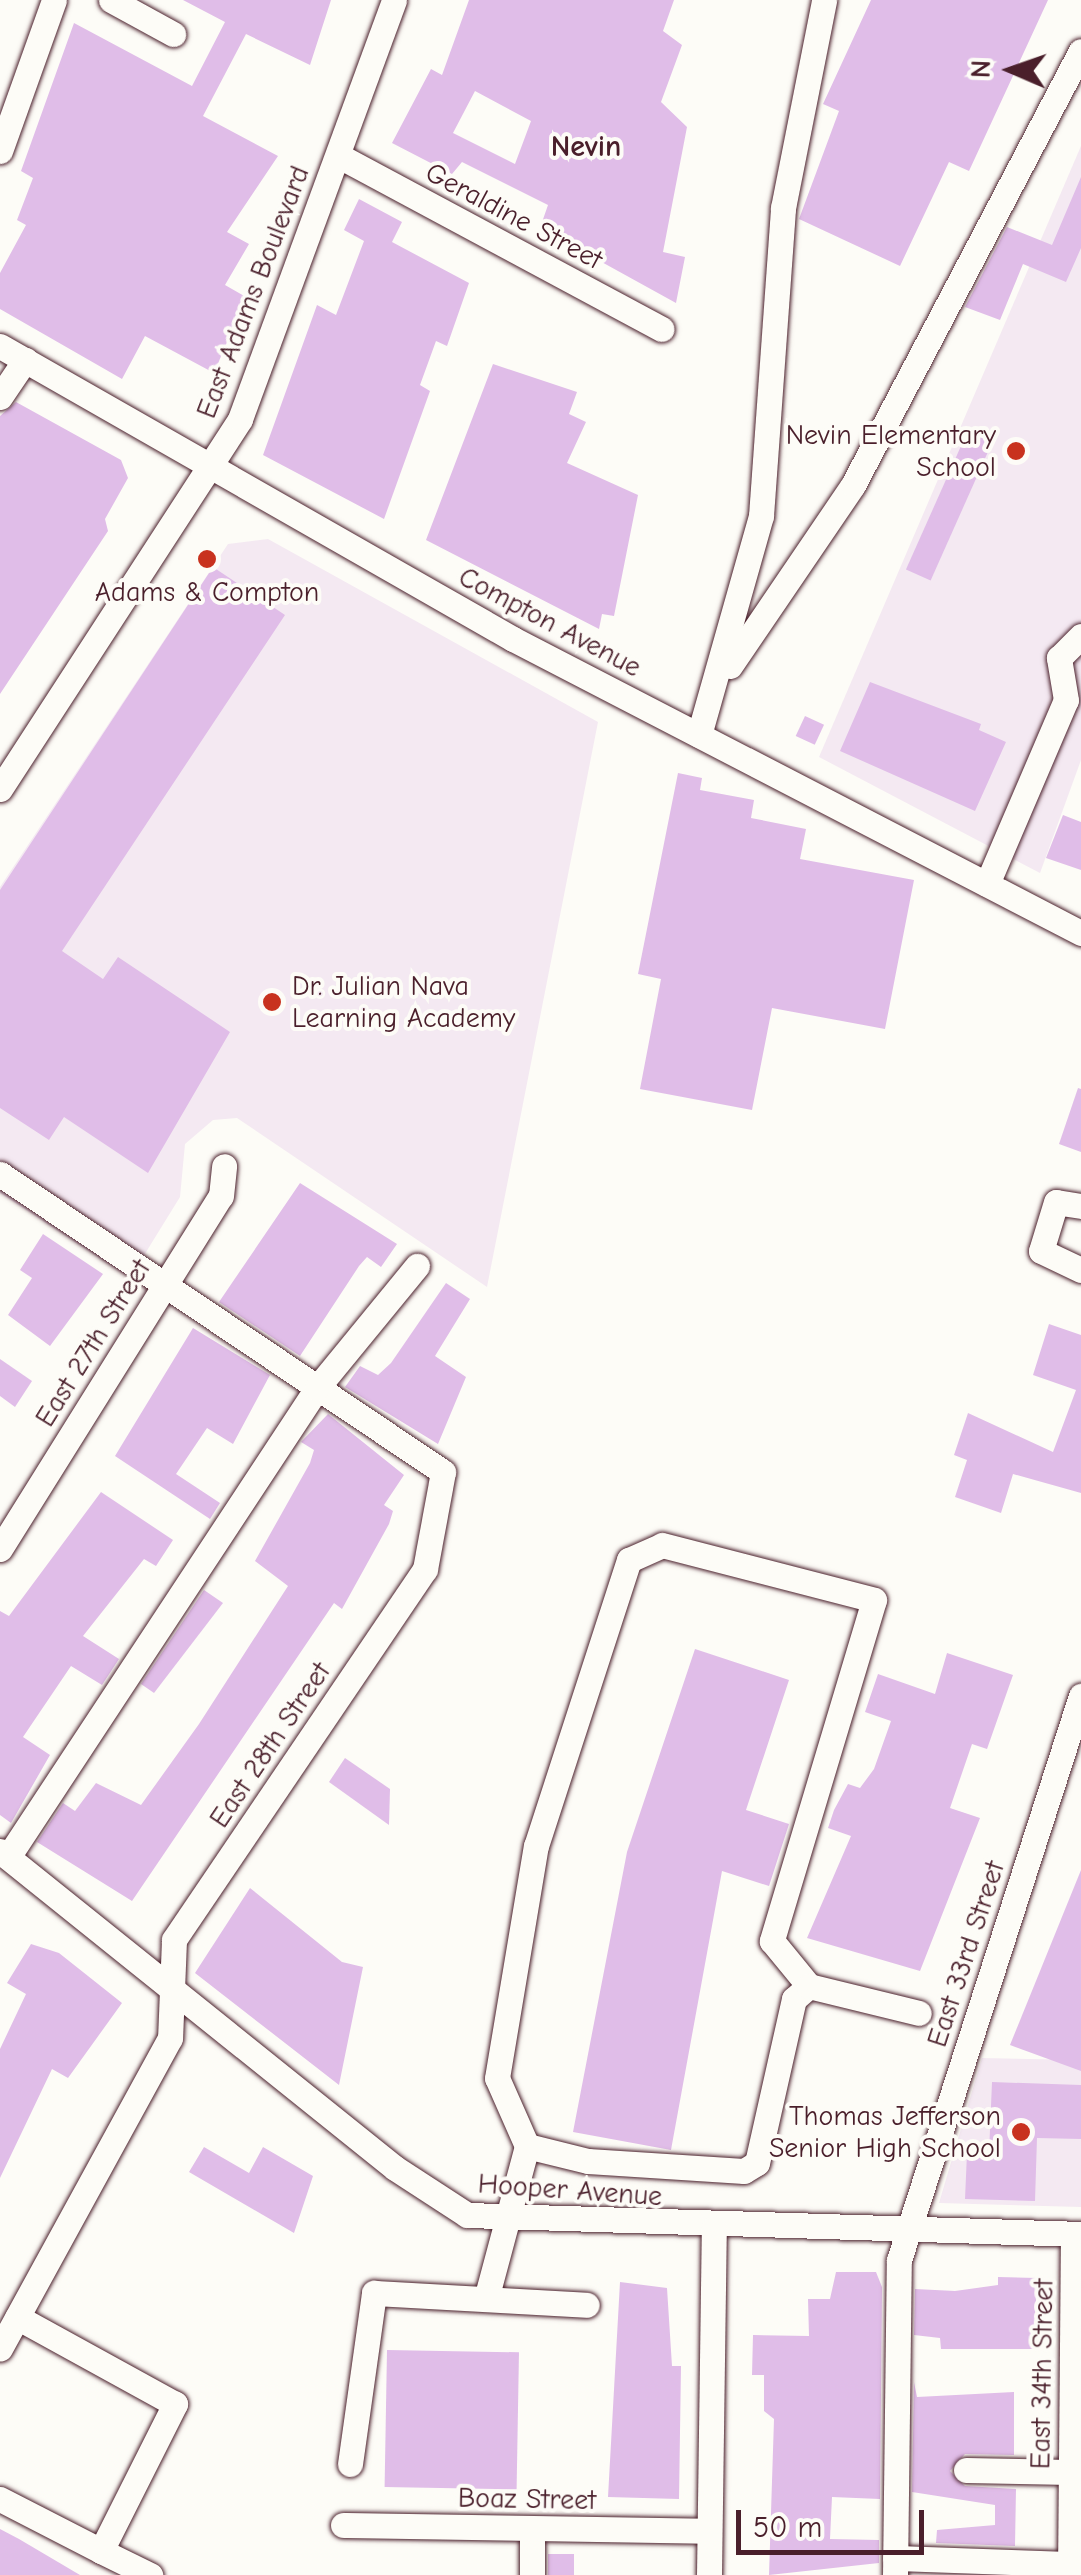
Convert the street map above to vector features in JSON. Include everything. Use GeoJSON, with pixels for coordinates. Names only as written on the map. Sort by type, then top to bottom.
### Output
{"type":"FeatureCollection","features":[{"type":"Feature","properties":{"kind":"street"},"geometry":{"type":"LineString","coordinates":[[0,151],[8,99],[54,0]]}},
{"type":"Feature","properties":{"kind":"street"},"geometry":{"type":"LineString","coordinates":[[111,0],[173,34]]}},
{"type":"Feature","properties":{"kind":"street","name":"East Adams Boulevard"},"geometry":{"type":"LineString","coordinates":[[0,789],[214,466],[339,156],[394,0]]}},
{"type":"Feature","properties":{"kind":"street"},"geometry":{"type":"LineString","coordinates":[[699,735],[718,684],[760,516],[783,208],[824,0]]}},
{"type":"Feature","properties":{"kind":"street"},"geometry":{"type":"LineString","coordinates":[[718,684],[853,484],[1081,51]]}},
{"type":"Feature","properties":{"kind":"street","name":"Geraldine Street"},"geometry":{"type":"LineString","coordinates":[[339,156],[660,329]]}},
{"type":"Feature","properties":{"kind":"street","name":"Compton Avenue"},"geometry":{"type":"LineString","coordinates":[[0,346],[699,735],[1081,933]]}},
{"type":"Feature","properties":{"kind":"street"},"geometry":{"type":"LineString","coordinates":[[0,397],[24,360]]}},
{"type":"Feature","properties":{"kind":"street"},"geometry":{"type":"LineString","coordinates":[[988,884],[1074,702],[1059,658],[1081,636]]}},
{"type":"Feature","properties":{"kind":"street","name":"East 27th Street"},"geometry":{"type":"LineString","coordinates":[[0,1548],[221,1196],[224,1166]]}},
{"type":"Feature","properties":{"kind":"street","name":"East 28th Street"},"geometry":{"type":"LineString","coordinates":[[0,1174],[443,1472],[425,1570],[174,1940],[170,2038],[0,2348]]}},
{"type":"Feature","properties":{"kind":"street"},"geometry":{"type":"LineString","coordinates":[[1081,1206],[1056,1202],[1041,1251],[1081,1270]]}},
{"type":"Feature","properties":{"kind":"street"},"geometry":{"type":"LineString","coordinates":[[4,1854],[318,1388],[416,1266]]}},
{"type":"Feature","properties":{"kind":"street"},"geometry":{"type":"LineString","coordinates":[[486,2299],[503,2220],[527,2146],[497,2078],[536,1846],[629,1560],[662,1546],[874,1600],[772,1940],[809,1986],[919,2013]]}},
{"type":"Feature","properties":{"kind":"street","name":"East 33rd Street"},"geometry":{"type":"LineString","coordinates":[[895,2566],[899,2260],[1081,1696]]}},
{"type":"Feature","properties":{"kind":"street","name":"Hooper Avenue"},"geometry":{"type":"LineString","coordinates":[[4,1854],[432,2194],[467,2215],[503,2220],[714,2228],[1077,2234]]}},
{"type":"Feature","properties":{"kind":"street"},"geometry":{"type":"LineString","coordinates":[[527,2146],[588,2161],[744,2171],[757,2163],[794,1999],[809,1986]]}},
{"type":"Feature","properties":{"kind":"street"},"geometry":{"type":"LineString","coordinates":[[709,2575],[714,2228]]}},
{"type":"Feature","properties":{"kind":"street","name":"East 34th Street"},"geometry":{"type":"LineString","coordinates":[[1070,2570],[1077,2234]]}},
{"type":"Feature","properties":{"kind":"street"},"geometry":{"type":"LineString","coordinates":[[350,2464],[374,2293],[587,2304]]}},
{"type":"Feature","properties":{"kind":"street"},"geometry":{"type":"LineString","coordinates":[[17,2317],[175,2404],[102,2551]]}},
{"type":"Feature","properties":{"kind":"street"},"geometry":{"type":"LineString","coordinates":[[966,2470],[1071,2472]]}},
{"type":"Feature","properties":{"kind":"street"},"geometry":{"type":"LineString","coordinates":[[0,2499],[150,2575]]}},
{"type":"Feature","properties":{"kind":"street","name":"Boaz Street"},"geometry":{"type":"LineString","coordinates":[[343,2525],[709,2532]]}},
{"type":"Feature","properties":{"kind":"street"},"geometry":{"type":"LineString","coordinates":[[532,2529],[532,2575]]}},
{"type":"Feature","properties":{"kind":"street"},"geometry":{"type":"LineString","coordinates":[[895,2566],[1070,2570]]}},
{"type":"Feature","properties":{"kind":"shaded area","name":"Nevin Elementary School"},"geometry":{"type":"Polygon","coordinates":[[[1081,146],[1081,760],[1040,873],[819,757],[1081,146]]]}},
{"type":"Feature","properties":{"kind":"shaded area","name":"Dr. Julian Nava Learning Academy"},"geometry":{"type":"Polygon","coordinates":[[[268,539],[598,722],[487,1287],[237,1118],[213,1120],[185,1144],[180,1197],[130,1278],[0,1193],[0,887],[228,544],[268,539]]]}},
{"type":"Feature","properties":{"kind":"shaded area","name":"Thomas Jefferson Senior High School"},"geometry":{"type":"Polygon","coordinates":[[[982,2058],[1081,2060],[1081,2207],[939,2203],[982,2058]]]}},
{"type":"Feature","properties":{"kind":"building"},"geometry":{"type":"Polygon","coordinates":[[[183,0],[331,0],[310,65],[246,34],[203,116],[278,156],[227,232],[249,244],[225,285],[246,297],[214,373],[145,336],[122,379],[0,309],[0,273],[26,225],[17,220],[33,178],[21,171],[74,23],[192,86],[225,22],[183,0]]]}},
{"type":"Feature","properties":{"kind":"building"},"geometry":{"type":"Polygon","coordinates":[[[469,0],[674,0],[663,31],[682,45],[661,102],[687,127],[663,252],[685,257],[676,303],[540,228],[548,205],[462,162],[452,174],[392,143],[431,69],[442,75],[469,0]],[[475,91],[453,133],[515,164],[531,121],[475,91]]]}},
{"type":"Feature","properties":{"kind":"building"},"geometry":{"type":"Polygon","coordinates":[[[871,0],[1048,0],[969,171],[949,162],[900,266],[799,219],[839,111],[823,104],[871,0]]]}},
{"type":"Feature","properties":{"kind":"building"},"geometry":{"type":"Polygon","coordinates":[[[1081,177],[1081,248],[1066,282],[1023,264],[1000,320],[965,307],[1007,227],[1052,245],[1081,177]]]}},
{"type":"Feature","properties":{"kind":"building"},"geometry":{"type":"Polygon","coordinates":[[[359,199],[402,222],[392,242],[469,283],[447,346],[436,341],[420,385],[430,391],[384,519],[263,455],[317,305],[336,315],[364,241],[344,230],[359,199]]]}},
{"type":"Feature","properties":{"kind":"building"},"geometry":{"type":"Polygon","coordinates":[[[493,364],[577,392],[569,414],[586,422],[567,463],[638,495],[614,616],[602,614],[599,629],[426,540],[493,364]]]}},
{"type":"Feature","properties":{"kind":"building"},"geometry":{"type":"Polygon","coordinates":[[[16,402],[121,460],[128,478],[105,519],[108,531],[0,694],[0,416],[16,402]]]}},
{"type":"Feature","properties":{"kind":"building"},"geometry":{"type":"Polygon","coordinates":[[[969,428],[994,439],[931,581],[906,570],[969,428]]]}},
{"type":"Feature","properties":{"kind":"building"},"geometry":{"type":"Polygon","coordinates":[[[213,567],[285,615],[62,951],[103,979],[118,957],[230,1032],[148,1173],[64,1117],[49,1140],[0,1108],[0,890],[213,567]]]}},
{"type":"Feature","properties":{"kind":"building"},"geometry":{"type":"Polygon","coordinates":[[[870,682],[981,724],[979,730],[1006,742],[975,811],[840,751],[870,682]]]}},
{"type":"Feature","properties":{"kind":"building"},"geometry":{"type":"Polygon","coordinates":[[[805,716],[824,725],[815,745],[796,736],[805,716]]]}},
{"type":"Feature","properties":{"kind":"building"},"geometry":{"type":"Polygon","coordinates":[[[678,773],[702,778],[700,790],[754,800],[751,818],[806,829],[800,859],[914,880],[885,1029],[772,1008],[752,1110],[640,1089],[661,979],[638,974],[678,773]]]}},
{"type":"Feature","properties":{"kind":"building"},"geometry":{"type":"Polygon","coordinates":[[[1063,815],[1081,822],[1081,870],[1046,858],[1063,815]]]}},
{"type":"Feature","properties":{"kind":"building"},"geometry":{"type":"Polygon","coordinates":[[[1078,1088],[1081,1089],[1081,1152],[1059,1144],[1078,1088]]]}},
{"type":"Feature","properties":{"kind":"building"},"geometry":{"type":"Polygon","coordinates":[[[300,1183],[397,1244],[381,1267],[367,1257],[359,1266],[300,1356],[219,1302],[300,1183]]]}},
{"type":"Feature","properties":{"kind":"building"},"geometry":{"type":"Polygon","coordinates":[[[43,1234],[103,1274],[50,1346],[8,1315],[32,1278],[20,1270],[43,1234]]]}},
{"type":"Feature","properties":{"kind":"building"},"geometry":{"type":"Polygon","coordinates":[[[446,1283],[470,1299],[435,1356],[466,1377],[438,1444],[345,1387],[360,1366],[378,1375],[391,1363],[446,1283]]]}},
{"type":"Feature","properties":{"kind":"building"},"geometry":{"type":"Polygon","coordinates":[[[1049,1324],[1081,1335],[1081,1493],[1013,1474],[1001,1513],[955,1497],[967,1460],[954,1455],[968,1413],[1053,1452],[1076,1390],[1033,1375],[1049,1324]]]}},
{"type":"Feature","properties":{"kind":"building"},"geometry":{"type":"Polygon","coordinates":[[[193,1328],[270,1375],[233,1444],[207,1428],[176,1474],[220,1503],[210,1519],[115,1456],[193,1328]]]}},
{"type":"Feature","properties":{"kind":"building"},"geometry":{"type":"Polygon","coordinates":[[[0,1359],[32,1381],[15,1407],[0,1396],[0,1359]]]}},
{"type":"Feature","properties":{"kind":"building"},"geometry":{"type":"Polygon","coordinates":[[[328,1414],[404,1475],[384,1505],[393,1511],[389,1524],[342,1609],[334,1603],[132,1901],[37,1842],[63,1803],[75,1811],[96,1783],[141,1805],[199,1724],[288,1586],[255,1561],[310,1463],[314,1450],[301,1442],[328,1414]]]}},
{"type":"Feature","properties":{"kind":"building"},"geometry":{"type":"Polygon","coordinates":[[[101,1492],[173,1540],[156,1566],[144,1559],[83,1636],[119,1659],[102,1685],[71,1666],[23,1737],[50,1755],[11,1823],[0,1815],[0,1611],[9,1616],[101,1492]]]}},
{"type":"Feature","properties":{"kind":"building"},"geometry":{"type":"Polygon","coordinates":[[[204,1590],[223,1603],[154,1693],[141,1684],[204,1590]]]}},
{"type":"Feature","properties":{"kind":"building"},"geometry":{"type":"Polygon","coordinates":[[[695,1649],[789,1680],[746,1810],[789,1824],[769,1886],[722,1871],[671,2150],[573,2132],[627,1852],[695,1649]]]}},
{"type":"Feature","properties":{"kind":"building"},"geometry":{"type":"Polygon","coordinates":[[[947,1653],[1013,1675],[987,1749],[972,1744],[950,1808],[980,1818],[920,1971],[807,1938],[851,1836],[828,1828],[834,1810],[848,1784],[860,1788],[874,1769],[891,1721],[865,1712],[878,1674],[935,1694],[947,1653]]]}},
{"type":"Feature","properties":{"kind":"building"},"geometry":{"type":"Polygon","coordinates":[[[345,1758],[390,1789],[389,1825],[329,1782],[345,1758]]]}},
{"type":"Feature","properties":{"kind":"building"},"geometry":{"type":"Polygon","coordinates":[[[1081,1870],[1081,2071],[1010,2045],[1081,1870]]]}},
{"type":"Feature","properties":{"kind":"building"},"geometry":{"type":"Polygon","coordinates":[[[250,1888],[342,1962],[363,1967],[339,2085],[195,1973],[250,1888]]]}},
{"type":"Feature","properties":{"kind":"building"},"geometry":{"type":"Polygon","coordinates":[[[31,1944],[59,1953],[122,2003],[68,2078],[52,2069],[0,2178],[0,2049],[26,1994],[7,1983],[31,1944]]]}},
{"type":"Feature","properties":{"kind":"building"},"geometry":{"type":"Polygon","coordinates":[[[992,2082],[1081,2085],[1081,2139],[1037,2138],[1035,2201],[965,2199],[967,2153],[989,2153],[992,2082]]]}},
{"type":"Feature","properties":{"kind":"building"},"geometry":{"type":"Polygon","coordinates":[[[204,2147],[249,2173],[263,2147],[313,2176],[294,2233],[189,2172],[204,2147]]]}},
{"type":"Feature","properties":{"kind":"building"},"geometry":{"type":"Polygon","coordinates":[[[836,2272],[876,2272],[882,2287],[880,2499],[832,2497],[830,2539],[879,2540],[879,2563],[769,2575],[774,2419],[764,2411],[764,2375],[752,2375],[753,2335],[809,2336],[808,2299],[830,2299],[836,2272]]]}},
{"type":"Feature","properties":{"kind":"building"},"geometry":{"type":"Polygon","coordinates":[[[998,2277],[1037,2278],[1034,2349],[941,2349],[940,2338],[914,2335],[915,2289],[955,2291],[998,2285],[998,2277]]]}},
{"type":"Feature","properties":{"kind":"building"},"geometry":{"type":"Polygon","coordinates":[[[620,2282],[667,2288],[672,2366],[681,2366],[679,2499],[608,2497],[620,2282]]]}},
{"type":"Feature","properties":{"kind":"building"},"geometry":{"type":"Polygon","coordinates":[[[387,2350],[519,2352],[517,2489],[385,2487],[387,2350]]]}},
{"type":"Feature","properties":{"kind":"building"},"geometry":{"type":"Polygon","coordinates":[[[914,2382],[917,2397],[1014,2392],[1014,2455],[965,2454],[950,2471],[965,2486],[1016,2489],[1015,2546],[936,2543],[937,2530],[995,2525],[995,2505],[912,2492],[914,2382]]]}},
{"type":"Feature","properties":{"kind":"building"},"geometry":{"type":"Polygon","coordinates":[[[0,2529],[19,2539],[80,2575],[0,2575],[0,2529]]]}},
{"type":"Feature","properties":{"kind":"building"},"geometry":{"type":"Polygon","coordinates":[[[548,2554],[574,2554],[574,2575],[548,2575],[548,2554]]]}},
{"type":"Feature","properties":{"kind":"place","name":"Nevin Elementary School"},"geometry":{"type":"Point","coordinates":[1016,451]}},
{"type":"Feature","properties":{"kind":"place","name":"Adams & Compton"},"geometry":{"type":"Point","coordinates":[207,559]}},
{"type":"Feature","properties":{"kind":"place","name":"Dr. Julian Nava Learning Academy"},"geometry":{"type":"Point","coordinates":[272,1002]}},
{"type":"Feature","properties":{"kind":"place","name":"Thomas Jefferson Senior High School"},"geometry":{"type":"Point","coordinates":[1021,2132]}},
{"type":"Feature","properties":{"kind":"district","name":"Nevin"},"geometry":{"type":"Point","coordinates":[586,147]}}]}
